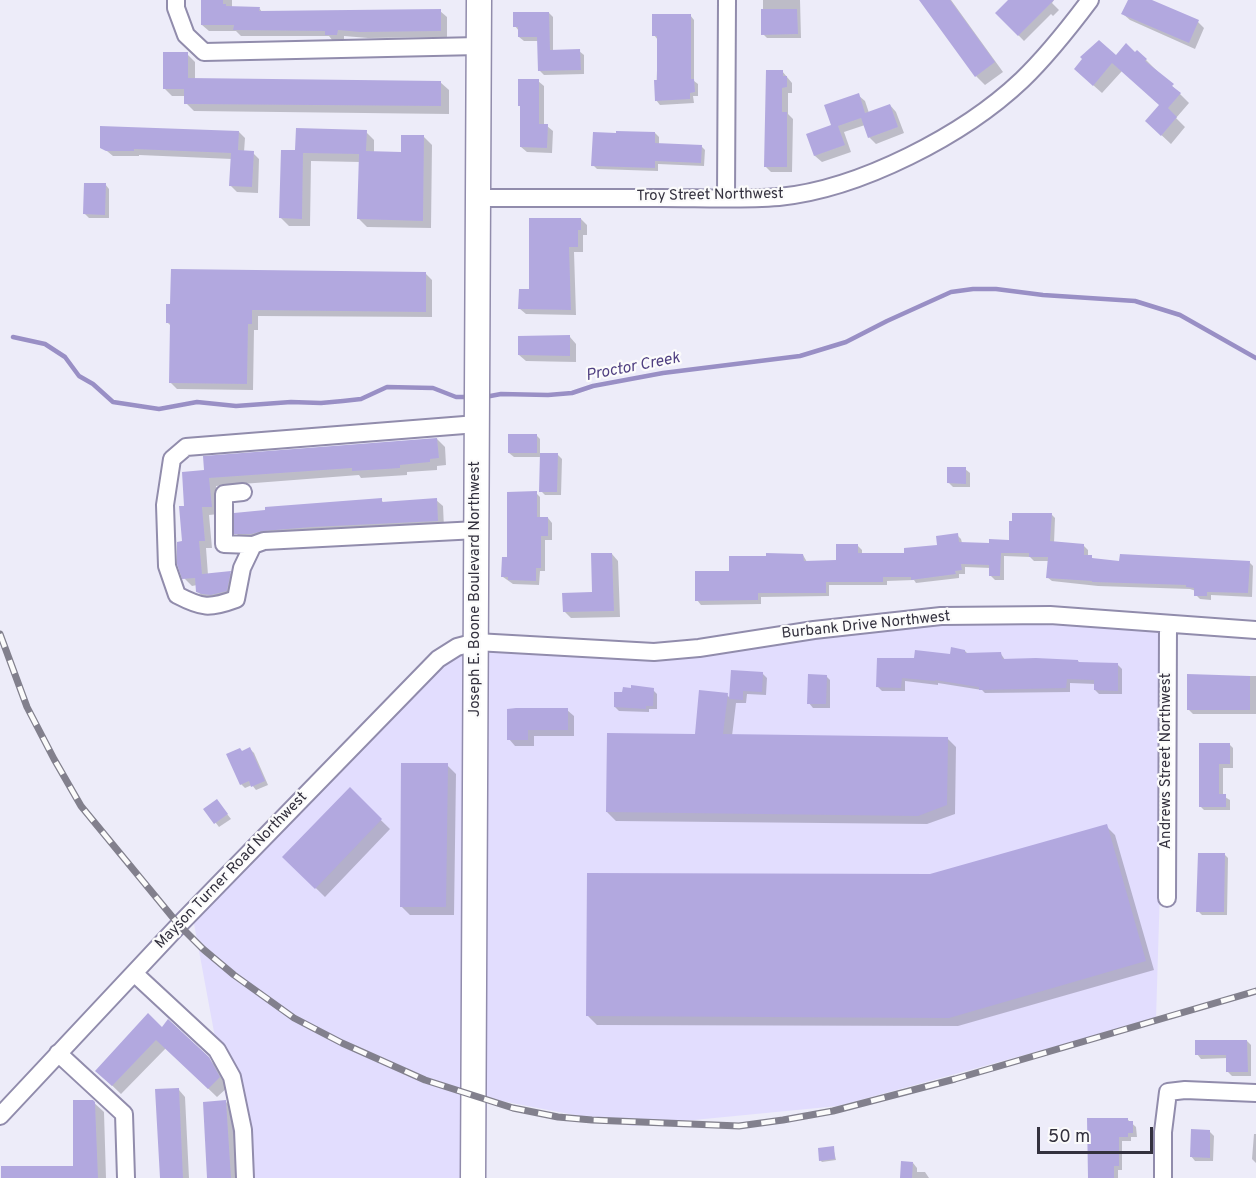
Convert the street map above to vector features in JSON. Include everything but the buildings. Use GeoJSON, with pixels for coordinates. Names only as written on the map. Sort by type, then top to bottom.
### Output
{"type":"FeatureCollection","features":[{"type":"Feature","properties":{"kind":"main road","name":"Joseph E. Boone Boulevard Northwest"},"geometry":{"type":"LineString","coordinates":[[473,1178],[479,0]]}},
{"type":"Feature","properties":{"kind":"street"},"geometry":{"type":"LineString","coordinates":[[176,0],[176,8],[186,35],[204,52],[479,46]]}},
{"type":"Feature","properties":{"kind":"street"},"geometry":{"type":"LineString","coordinates":[[726,198],[727,0]]}},
{"type":"Feature","properties":{"kind":"street","name":"Troy Street Northwest"},"geometry":{"type":"LineString","coordinates":[[478,198],[780,197],[830,187],[871,173],[935,142],[980,114],[1022,81],[1059,42],[1090,0]]}},
{"type":"Feature","properties":{"kind":"street"},"geometry":{"type":"LineString","coordinates":[[254,545],[242,568],[236,598],[217,606],[197,605],[177,595],[167,566],[165,505],[172,459],[186,447],[477,417]]}},
{"type":"Feature","properties":{"kind":"street"},"geometry":{"type":"LineString","coordinates":[[243,492],[224,494],[224,544],[254,545],[264,541],[477,530]]}},
{"type":"Feature","properties":{"kind":"street","name":"Burbank Drive Northwest"},"geometry":{"type":"LineString","coordinates":[[476,642],[654,652],[699,648],[814,630],[941,616],[1050,615],[1256,630]]}},
{"type":"Feature","properties":{"kind":"street","name":"Andrews Street Northwest"},"geometry":{"type":"LineString","coordinates":[[1167,898],[1168,624]]}},
{"type":"Feature","properties":{"kind":"street","name":"Mayson Turner Road Northwest"},"geometry":{"type":"LineString","coordinates":[[0,1116],[134,973],[438,659],[457,647],[476,642]]}},
{"type":"Feature","properties":{"kind":"street"},"geometry":{"type":"LineString","coordinates":[[134,973],[217,1050],[232,1077],[243,1130],[244,1178]]}},
{"type":"Feature","properties":{"kind":"street"},"geometry":{"type":"LineString","coordinates":[[58,1053],[124,1114],[126,1178]]}},
{"type":"Feature","properties":{"kind":"street"},"geometry":{"type":"LineString","coordinates":[[1163,1178],[1163,1132],[1168,1092],[1185,1090],[1256,1093]]}},
{"type":"Feature","properties":{"kind":"shaded area"},"geometry":{"type":"Polygon","coordinates":[[[915,622],[1168,628],[1156,1019],[838,1106],[632,1126],[470,1095],[469,1178],[241,1178],[192,913],[459,645],[676,651],[915,622]]]}},
{"type":"Feature","properties":{"kind":"waterway","name":"Proctor Creek"},"geometry":{"type":"LineString","coordinates":[[485,397],[501,394],[572,393],[593,386],[663,373],[800,356],[846,342],[951,292],[973,289],[1135,301],[1180,315],[1256,358]]}},
{"type":"Feature","properties":{"kind":"waterway","name":"Proctor Creek"},"geometry":{"type":"LineString","coordinates":[[13,337],[45,344],[65,357],[79,376],[93,384],[113,402],[159,409],[197,402],[236,406],[343,401],[361,399],[387,387],[433,388],[456,397],[470,397]]}},
{"type":"Feature","properties":{"kind":"railway"},"geometry":{"type":"LineString","coordinates":[[0,634],[27,707],[81,806],[179,925],[203,949],[234,975],[294,1018],[342,1043],[425,1080],[513,1108],[558,1117],[592,1120],[739,1126],[783,1120],[833,1111],[955,1079],[1256,991]]}}]}
